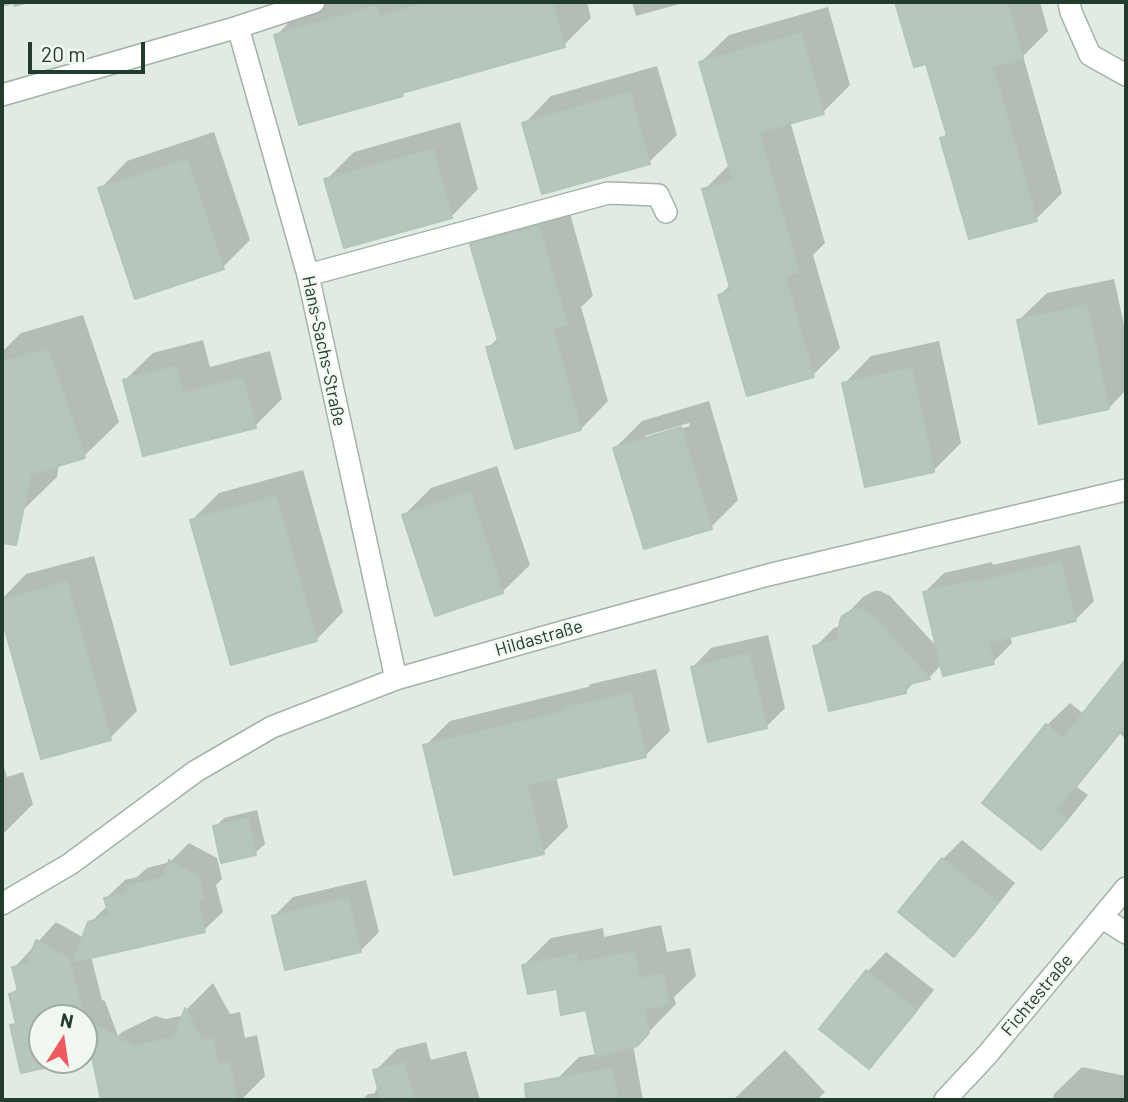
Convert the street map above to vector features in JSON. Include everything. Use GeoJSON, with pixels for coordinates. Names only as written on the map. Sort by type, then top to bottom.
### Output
{"type":"FeatureCollection","features":[{"type":"Feature","properties":{"kind":"street"},"geometry":{"type":"LineString","coordinates":[[2,95],[238,27],[314,2]]}},
{"type":"Feature","properties":{"kind":"street"},"geometry":{"type":"LineString","coordinates":[[1069,2],[1090,55],[1126,75]]}},
{"type":"Feature","properties":{"kind":"street","name":"Hans-Sachs-Straße"},"geometry":{"type":"LineString","coordinates":[[238,27],[308,275],[396,679]]}},
{"type":"Feature","properties":{"kind":"street"},"geometry":{"type":"LineString","coordinates":[[308,275],[608,193],[658,195],[666,212]]}},
{"type":"Feature","properties":{"kind":"street","name":"Hildastraße"},"geometry":{"type":"LineString","coordinates":[[2,904],[71,864],[196,771],[250,739],[272,727],[396,679],[768,575],[1126,490]]}},
{"type":"Feature","properties":{"kind":"street","name":"Fichtestraße"},"geometry":{"type":"LineString","coordinates":[[946,1100],[987,1055],[1126,888]]}},
{"type":"Feature","properties":{"kind":"street"},"geometry":{"type":"LineString","coordinates":[[1103,918],[1126,933]]}},
{"type":"Feature","properties":{"kind":"building"},"geometry":{"type":"Polygon","coordinates":[[[431,2],[552,2],[565,47],[299,125],[274,35],[377,6],[380,16],[431,2]]]}},
{"type":"Feature","properties":{"kind":"building"},"geometry":{"type":"Polygon","coordinates":[[[895,2],[1007,2],[1023,58],[993,67],[1037,221],[969,239],[940,138],[947,136],[926,64],[914,67],[895,2]]]}},
{"type":"Feature","properties":{"kind":"building"},"geometry":{"type":"Polygon","coordinates":[[[801,33],[824,114],[759,132],[799,272],[785,276],[814,377],[747,396],[718,295],[731,291],[702,189],[733,181],[699,62],[801,33]]]}},
{"type":"Feature","properties":{"kind":"building"},"geometry":{"type":"Polygon","coordinates":[[[630,92],[650,164],[542,194],[522,123],[630,92]]]}},
{"type":"Feature","properties":{"kind":"building"},"geometry":{"type":"Polygon","coordinates":[[[433,149],[452,218],[344,248],[324,179],[433,149]]]}},
{"type":"Feature","properties":{"kind":"building"},"geometry":{"type":"Polygon","coordinates":[[[187,159],[224,269],[135,299],[98,188],[187,159]]]}},
{"type":"Feature","properties":{"kind":"building"},"geometry":{"type":"Polygon","coordinates":[[[539,226],[567,325],[553,329],[581,430],[515,449],[486,347],[499,344],[470,244],[539,226]]]}},
{"type":"Feature","properties":{"kind":"building"},"geometry":{"type":"Polygon","coordinates":[[[1087,305],[1109,409],[1039,424],[1017,320],[1087,305]]]}},
{"type":"Feature","properties":{"kind":"building"},"geometry":{"type":"Polygon","coordinates":[[[48,349],[85,458],[31,474],[16,545],[2,543],[2,362],[48,349]]]}},
{"type":"Feature","properties":{"kind":"building"},"geometry":{"type":"Polygon","coordinates":[[[176,366],[183,393],[243,378],[256,428],[143,456],[123,380],[176,366]]]}},
{"type":"Feature","properties":{"kind":"building"},"geometry":{"type":"Polygon","coordinates":[[[912,368],[934,472],[865,487],[842,383],[912,368]]]}},
{"type":"Feature","properties":{"kind":"building"},"geometry":{"type":"Polygon","coordinates":[[[681,427],[712,529],[644,549],[613,448],[681,427]]]}},
{"type":"Feature","properties":{"kind":"building"},"geometry":{"type":"Polygon","coordinates":[[[470,492],[503,593],[435,616],[402,515],[470,492]]]}},
{"type":"Feature","properties":{"kind":"building"},"geometry":{"type":"Polygon","coordinates":[[[276,496],[317,641],[231,665],[190,520],[276,496]]]}},
{"type":"Feature","properties":{"kind":"building"},"geometry":{"type":"Polygon","coordinates":[[[1061,562],[1076,621],[989,642],[994,664],[943,676],[923,592],[974,580],[975,583],[1061,562]]]}},
{"type":"Feature","properties":{"kind":"building"},"geometry":{"type":"Polygon","coordinates":[[[67,582],[111,740],[41,759],[2,619],[2,600],[67,582]]]}},
{"type":"Feature","properties":{"kind":"building"},"geometry":{"type":"Polygon","coordinates":[[[854,609],[871,614],[930,679],[905,685],[906,693],[829,711],[813,646],[837,640],[842,616],[854,609]]]}},
{"type":"Feature","properties":{"kind":"building"},"geometry":{"type":"Polygon","coordinates":[[[749,653],[767,728],[708,742],[691,667],[749,653]]]}},
{"type":"Feature","properties":{"kind":"building"},"geometry":{"type":"Polygon","coordinates":[[[1126,659],[1126,723],[1056,810],[1067,819],[1041,850],[982,803],[1046,724],[1063,738],[1126,659]]]}},
{"type":"Feature","properties":{"kind":"building"},"geometry":{"type":"Polygon","coordinates":[[[631,693],[646,757],[527,785],[544,854],[454,875],[423,745],[631,693]]]}},
{"type":"Feature","properties":{"kind":"building"},"geometry":{"type":"Polygon","coordinates":[[[248,818],[256,855],[221,863],[213,826],[248,818]]]}},
{"type":"Feature","properties":{"kind":"building"},"geometry":{"type":"Polygon","coordinates":[[[942,858],[998,902],[954,957],[898,912],[942,858]]]}},
{"type":"Feature","properties":{"kind":"building"},"geometry":{"type":"Polygon","coordinates":[[[169,860],[199,877],[204,900],[198,901],[205,932],[73,962],[88,922],[109,915],[104,898],[127,893],[126,886],[162,878],[169,860]]]}},
{"type":"Feature","properties":{"kind":"building"},"geometry":{"type":"Polygon","coordinates":[[[348,898],[361,952],[285,970],[272,916],[348,898]]]}},
{"type":"Feature","properties":{"kind":"building"},"geometry":{"type":"Polygon","coordinates":[[[36,940],[69,958],[80,1004],[28,1004],[28,1071],[21,1073],[10,1025],[16,1024],[9,994],[18,991],[12,967],[27,964],[36,940]]]}},
{"type":"Feature","properties":{"kind":"building"},"geometry":{"type":"Polygon","coordinates":[[[634,952],[639,978],[663,974],[669,1005],[645,1009],[649,1033],[637,1046],[596,1057],[586,1010],[561,1015],[557,989],[528,994],[522,965],[576,954],[577,963],[634,952]]]}},
{"type":"Feature","properties":{"kind":"building"},"geometry":{"type":"Polygon","coordinates":[[[866,970],[917,1010],[869,1069],[819,1029],[866,970]]]}},
{"type":"Feature","properties":{"kind":"building"},"geometry":{"type":"Polygon","coordinates":[[[185,1008],[202,1040],[213,1038],[218,1064],[229,1062],[237,1100],[101,1100],[96,1074],[98,1074],[98,1026],[134,1046],[174,1037],[185,1008]]]}},
{"type":"Feature","properties":{"kind":"building"},"geometry":{"type":"Polygon","coordinates":[[[404,1063],[414,1100],[381,1100],[373,1070],[404,1063]]]}},
{"type":"Feature","properties":{"kind":"building"},"geometry":{"type":"Polygon","coordinates":[[[612,1068],[618,1100],[526,1100],[525,1084],[612,1068]]]}}]}
